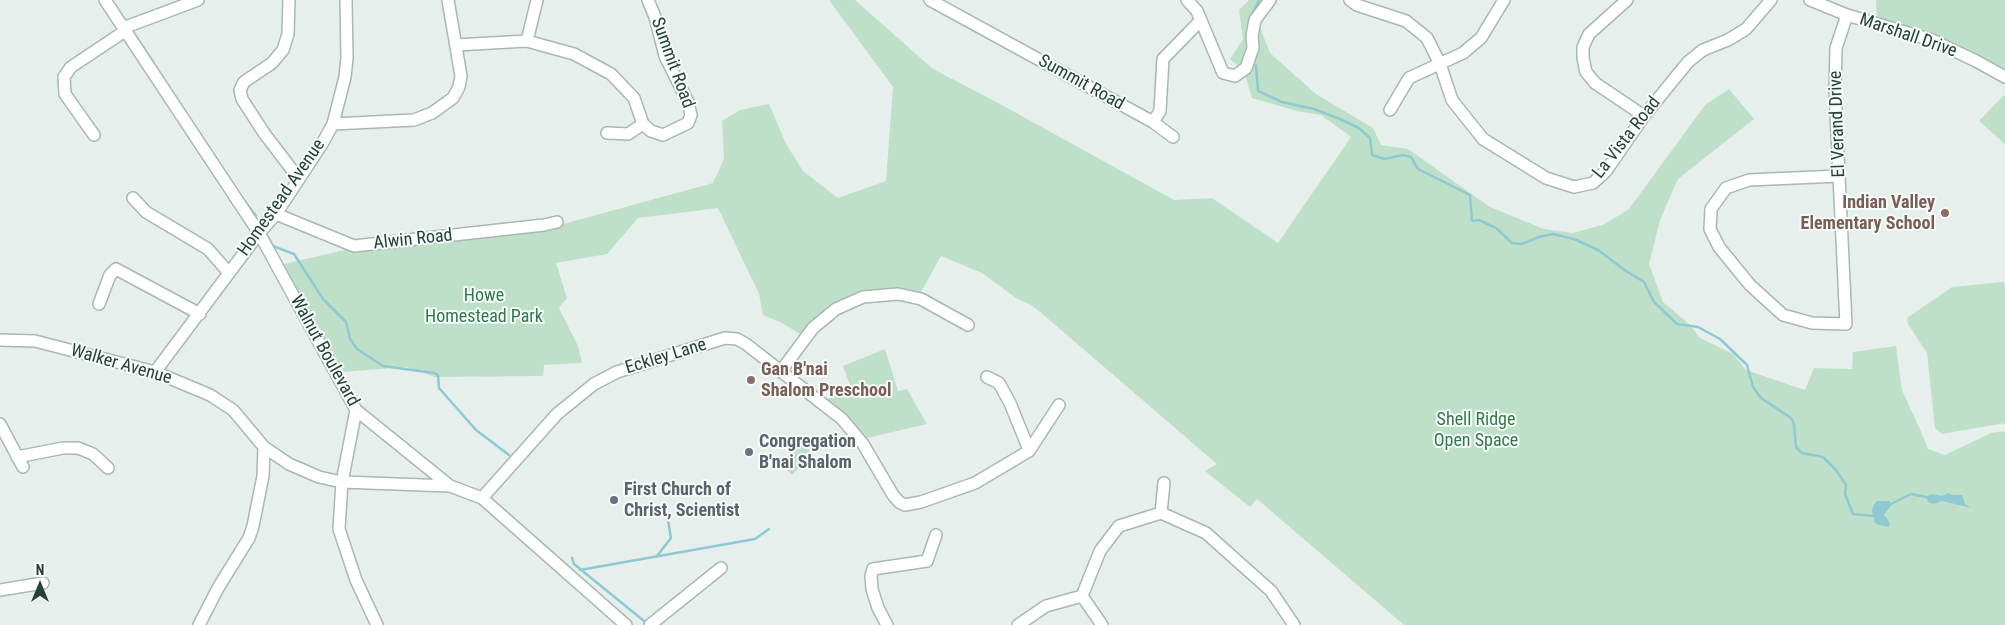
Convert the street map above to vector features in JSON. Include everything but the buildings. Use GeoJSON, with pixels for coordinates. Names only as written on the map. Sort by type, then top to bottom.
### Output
{"type":"FeatureCollection","features":[{"type":"Feature","properties":{"kind":"street","name":"Walnut Boulevard"},"geometry":{"type":"LineString","coordinates":[[105,0],[259,233],[356,410],[450,486],[482,498],[626,625]]}},
{"type":"Feature","properties":{"kind":"street"},"geometry":{"type":"LineString","coordinates":[[94,135],[65,94],[64,78],[71,67],[124,30],[198,0]]}},
{"type":"Feature","properties":{"kind":"street"},"geometry":{"type":"LineString","coordinates":[[289,0],[288,34],[283,50],[272,63],[244,82],[240,90],[242,100],[299,179]]}},
{"type":"Feature","properties":{"kind":"street","name":"Homestead Avenue"},"geometry":{"type":"LineString","coordinates":[[155,372],[259,233],[276,214],[333,124],[345,77],[347,58],[346,0]]}},
{"type":"Feature","properties":{"kind":"street"},"geometry":{"type":"LineString","coordinates":[[333,124],[414,120],[432,113],[453,98],[459,87],[461,76],[448,0]]}},
{"type":"Feature","properties":{"kind":"street"},"geometry":{"type":"LineString","coordinates":[[527,41],[537,0]]}},
{"type":"Feature","properties":{"kind":"street","name":"Summit Road"},"geometry":{"type":"LineString","coordinates":[[643,124],[651,131],[663,136],[688,123],[691,115],[688,102],[665,56],[655,17],[648,0]]}},
{"type":"Feature","properties":{"kind":"street","name":"Summit Road"},"geometry":{"type":"LineString","coordinates":[[930,0],[1153,122],[1173,138]]}},
{"type":"Feature","properties":{"kind":"street"},"geometry":{"type":"LineString","coordinates":[[1187,0],[1196,11],[1223,73],[1235,76],[1246,68],[1253,48],[1252,36],[1255,20],[1270,0]]}},
{"type":"Feature","properties":{"kind":"street","name":"La Vista Road"},"geometry":{"type":"LineString","coordinates":[[1350,0],[1357,5],[1406,21],[1427,38],[1440,64],[1452,100],[1483,139],[1546,178],[1574,187],[1593,183],[1606,171],[1644,116],[1688,62],[1704,50],[1728,40],[1746,29],[1771,0]]}},
{"type":"Feature","properties":{"kind":"street"},"geometry":{"type":"LineString","coordinates":[[1390,110],[1409,78],[1463,53],[1481,38],[1504,0]]}},
{"type":"Feature","properties":{"kind":"street"},"geometry":{"type":"LineString","coordinates":[[1627,0],[1589,34],[1583,47],[1583,58],[1586,72],[1590,78],[1644,116]]}},
{"type":"Feature","properties":{"kind":"street","name":"Marshall Drive"},"geometry":{"type":"LineString","coordinates":[[1810,0],[1847,15],[1932,40],[2005,77]]}},
{"type":"Feature","properties":{"kind":"street","name":"El Verand Drive"},"geometry":{"type":"LineString","coordinates":[[1839,176],[1749,180],[1726,188],[1711,209],[1710,229],[1718,247],[1750,285],[1783,315],[1812,322],[1846,324],[1835,91],[1836,48],[1847,15]]}},
{"type":"Feature","properties":{"kind":"street"},"geometry":{"type":"LineString","coordinates":[[1153,122],[1160,111],[1163,59],[1200,21]]}},
{"type":"Feature","properties":{"kind":"street"},"geometry":{"type":"LineString","coordinates":[[456,44],[527,41],[574,54],[611,74],[634,98],[643,124],[628,134],[607,133]]}},
{"type":"Feature","properties":{"kind":"street"},"geometry":{"type":"LineString","coordinates":[[133,198],[146,212],[208,249],[229,273]]}},
{"type":"Feature","properties":{"kind":"street","name":"Alwin Road"},"geometry":{"type":"LineString","coordinates":[[276,214],[354,246],[557,222]]}},
{"type":"Feature","properties":{"kind":"street"},"geometry":{"type":"LineString","coordinates":[[99,304],[110,275],[116,269],[200,314]]}},
{"type":"Feature","properties":{"kind":"street"},"geometry":{"type":"LineString","coordinates":[[781,371],[813,328],[836,309],[864,297],[898,294],[921,299],[968,325]]}},
{"type":"Feature","properties":{"kind":"street","name":"Eckley Lane"},"geometry":{"type":"LineString","coordinates":[[482,498],[557,414],[594,384],[618,372],[725,338],[737,339],[746,344],[842,419],[863,444],[893,495],[904,505],[921,502],[975,483],[1029,450]]}},
{"type":"Feature","properties":{"kind":"street","name":"Walker Avenue"},"geometry":{"type":"LineString","coordinates":[[0,340],[35,341],[155,372],[210,396],[233,410],[264,447],[289,464],[320,478],[342,482],[450,486]]}},
{"type":"Feature","properties":{"kind":"street"},"geometry":{"type":"LineString","coordinates":[[987,377],[999,384],[1010,403],[1029,450]]}},
{"type":"Feature","properties":{"kind":"street"},"geometry":{"type":"LineString","coordinates":[[1029,450],[1059,405]]}},
{"type":"Feature","properties":{"kind":"street"},"geometry":{"type":"LineString","coordinates":[[356,410],[342,482],[340,529],[356,580],[377,625]]}},
{"type":"Feature","properties":{"kind":"street"},"geometry":{"type":"LineString","coordinates":[[0,424],[20,462],[46,450],[78,448],[93,454],[108,468]]}},
{"type":"Feature","properties":{"kind":"street"},"geometry":{"type":"LineString","coordinates":[[199,625],[253,526],[263,476],[264,447]]}},
{"type":"Feature","properties":{"kind":"street"},"geometry":{"type":"LineString","coordinates":[[1161,513],[1164,483]]}},
{"type":"Feature","properties":{"kind":"street"},"geometry":{"type":"LineString","coordinates":[[1082,596],[1100,551],[1119,526],[1161,513],[1206,532],[1271,592],[1294,625]]}},
{"type":"Feature","properties":{"kind":"street"},"geometry":{"type":"LineString","coordinates":[[887,625],[878,608],[872,589],[871,576],[873,569],[927,561],[936,535]]}},
{"type":"Feature","properties":{"kind":"street"},"geometry":{"type":"LineString","coordinates":[[650,625],[720,568]]}},
{"type":"Feature","properties":{"kind":"street"},"geometry":{"type":"LineString","coordinates":[[0,590],[43,584]]}},
{"type":"Feature","properties":{"kind":"street"},"geometry":{"type":"LineString","coordinates":[[1018,625],[1046,606],[1082,596]]}},
{"type":"Feature","properties":{"kind":"street"},"geometry":{"type":"LineString","coordinates":[[1082,596],[1102,625]]}},
{"type":"Feature","properties":{"kind":"green space","name":"Shell Ridge Open Space"},"geometry":{"type":"Polygon","coordinates":[[[829,0],[855,0],[933,69],[1174,200],[1212,198],[1278,243],[1351,137],[1321,115],[1297,111],[1252,98],[1244,71],[1230,59],[1243,39],[1239,10],[1249,0],[1270,0],[1258,22],[1270,53],[1316,94],[1373,128],[1381,145],[1408,149],[1490,207],[1544,229],[1573,233],[1605,224],[1629,209],[1705,105],[1729,89],[1754,119],[1678,179],[1660,220],[1649,264],[1663,302],[1689,324],[1700,338],[1733,354],[1746,370],[1805,390],[1814,368],[1852,369],[1853,352],[1896,346],[1902,390],[1928,449],[1945,455],[1991,433],[2005,431],[2005,625],[1404,625],[1257,499],[1250,507],[1205,471],[1217,464],[1039,311],[1016,298],[982,273],[941,256],[920,294],[896,289],[871,290],[842,299],[819,314],[800,334],[782,323],[763,315],[759,294],[718,208],[638,218],[607,254],[556,263],[567,298],[559,308],[578,346],[582,363],[544,365],[543,376],[435,377],[406,367],[342,372],[284,264],[345,250],[545,229],[713,183],[724,159],[722,121],[740,110],[769,104],[786,144],[803,171],[838,198],[886,181],[893,87],[829,0]]]}},
{"type":"Feature","properties":{"kind":"green space"},"geometry":{"type":"Polygon","coordinates":[[[1876,0],[2005,0],[2005,77],[1877,20],[1876,0]]]}},
{"type":"Feature","properties":{"kind":"green space"},"geometry":{"type":"Polygon","coordinates":[[[2005,94],[2005,144],[1979,121],[2005,94]]]}},
{"type":"Feature","properties":{"kind":"green space"},"geometry":{"type":"Polygon","coordinates":[[[2003,282],[2005,284],[2005,423],[1942,434],[1935,428],[1927,353],[1908,324],[1907,318],[1952,287],[2003,282]]]}},
{"type":"Feature","properties":{"kind":"green space"},"geometry":{"type":"Polygon","coordinates":[[[885,349],[898,391],[907,389],[927,424],[867,438],[827,399],[851,388],[843,366],[885,349]]]}},
{"type":"Feature","properties":{"kind":"green space"},"geometry":{"type":"Polygon","coordinates":[[[802,442],[813,454],[792,475],[781,464],[802,442]]]}},
{"type":"Feature","properties":{"kind":"water"},"geometry":{"type":"Polygon","coordinates":[[[1949,493],[1952,495],[1962,495],[1965,504],[1972,508],[1942,501],[1933,504],[1928,502],[1926,497],[1931,494],[1942,496],[1949,493]]]}},
{"type":"Feature","properties":{"kind":"water"},"geometry":{"type":"Polygon","coordinates":[[[1877,501],[1889,501],[1892,504],[1884,515],[1890,523],[1889,527],[1875,523],[1872,511],[1877,501]]]}},
{"type":"Feature","properties":{"kind":"waterway"},"geometry":{"type":"LineString","coordinates":[[1252,15],[1259,0]]}},
{"type":"Feature","properties":{"kind":"waterway"},"geometry":{"type":"LineString","coordinates":[[131,29],[153,62]]}},
{"type":"Feature","properties":{"kind":"waterway"},"geometry":{"type":"LineString","coordinates":[[1256,65],[1258,91],[1282,102],[1314,109],[1359,128],[1370,138],[1372,155],[1384,159],[1403,155],[1411,157],[1418,169],[1470,195],[1472,221],[1479,220],[1496,228],[1512,243],[1522,244],[1553,234],[1574,239],[1598,250],[1644,282],[1654,302],[1677,324],[1698,327],[1720,339],[1747,365],[1753,387],[1761,398],[1791,418],[1794,424],[1796,447],[1802,453],[1823,457],[1836,470],[1846,485],[1845,494],[1853,514],[1873,516],[1876,514]]}},
{"type":"Feature","properties":{"kind":"waterway"},"geometry":{"type":"LineString","coordinates":[[243,199],[256,216]]}},
{"type":"Feature","properties":{"kind":"waterway"},"geometry":{"type":"LineString","coordinates":[[268,237],[273,246],[294,254],[323,299],[346,322],[350,339],[357,349],[383,366],[438,375],[439,388],[476,430],[509,455]]}},
{"type":"Feature","properties":{"kind":"waterway"},"geometry":{"type":"LineString","coordinates":[[1891,504],[1911,494],[1926,497]]}},
{"type":"Feature","properties":{"kind":"waterway"},"geometry":{"type":"LineString","coordinates":[[657,556],[671,538],[667,515]]}},
{"type":"Feature","properties":{"kind":"waterway"},"geometry":{"type":"LineString","coordinates":[[580,570],[755,539],[769,529]]}},
{"type":"Feature","properties":{"kind":"waterway"},"geometry":{"type":"LineString","coordinates":[[572,558],[574,564],[644,621]]}},
{"type":"Feature","properties":{"kind":"place","name":"Indian Valley Elementary School"},"geometry":{"type":"Point","coordinates":[1945,213]}},
{"type":"Feature","properties":{"kind":"place","name":"Gan B'nai Shalom Preschool"},"geometry":{"type":"Point","coordinates":[751,380]}},
{"type":"Feature","properties":{"kind":"place","name":"Congregation B'nai Shalom"},"geometry":{"type":"Point","coordinates":[749,452]}},
{"type":"Feature","properties":{"kind":"place","name":"First Church of Christ, Scientist"},"geometry":{"type":"Point","coordinates":[614,500]}},
{"type":"Feature","properties":{"kind":"park label","name":"Howe Homestead Park"},"geometry":{"type":"Point","coordinates":[484,306]}}]}
